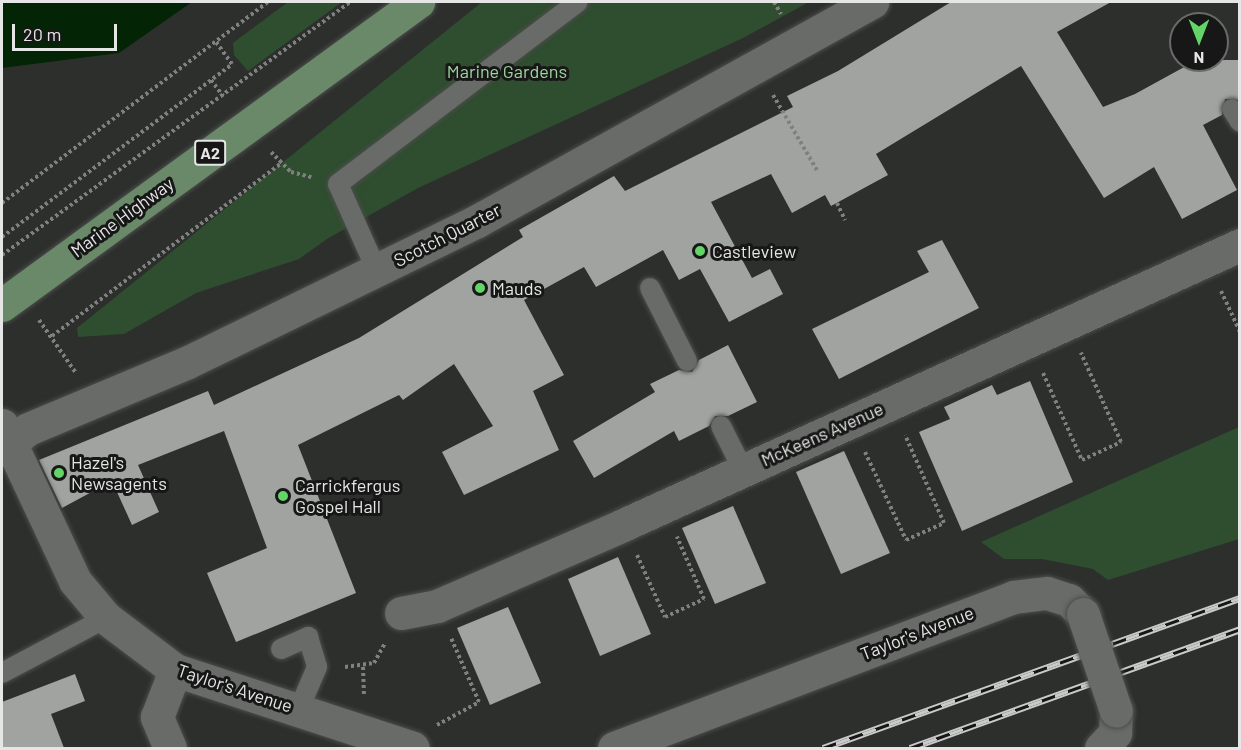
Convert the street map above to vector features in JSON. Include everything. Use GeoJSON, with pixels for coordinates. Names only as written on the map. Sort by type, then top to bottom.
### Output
{"type":"FeatureCollection","features":[{"type":"Feature","properties":{"kind":"main road","name":"Marine Highway"},"geometry":{"type":"LineString","coordinates":[[10,299],[418,2]]}},
{"type":"Feature","properties":{"kind":"street","name":"Scotch Quarter"},"geometry":{"type":"LineString","coordinates":[[4,439],[188,362],[477,221],[872,2]]}},
{"type":"Feature","properties":{"kind":"street","name":"McKeens Avenue"},"geometry":{"type":"LineString","coordinates":[[401,613],[437,606],[622,525],[1239,245]]}},
{"type":"Feature","properties":{"kind":"street","name":"Taylor's Avenue"},"geometry":{"type":"LineString","coordinates":[[4,439],[75,581],[106,618],[175,670],[299,709],[424,740]]}},
{"type":"Feature","properties":{"kind":"street","name":"Taylor's Avenue"},"geometry":{"type":"LineString","coordinates":[[614,748],[1013,597],[1047,593],[1069,600],[1083,615],[1116,711],[1115,733],[1101,748]]}},
{"type":"Feature","properties":{"kind":"street"},"geometry":{"type":"LineString","coordinates":[[170,748],[157,717],[175,670]]}},
{"type":"Feature","properties":{"kind":"lane"},"geometry":{"type":"LineString","coordinates":[[376,271],[338,184],[578,2]]}},
{"type":"Feature","properties":{"kind":"lane"},"geometry":{"type":"LineString","coordinates":[[650,288],[687,361]]}},
{"type":"Feature","properties":{"kind":"lane"},"geometry":{"type":"LineString","coordinates":[[721,426],[743,470]]}},
{"type":"Feature","properties":{"kind":"lane"},"geometry":{"type":"LineString","coordinates":[[2,673],[106,618]]}},
{"type":"Feature","properties":{"kind":"lane"},"geometry":{"type":"LineString","coordinates":[[281,649],[308,637],[317,667],[299,709]]}},
{"type":"Feature","properties":{"kind":"path"},"geometry":{"type":"LineString","coordinates":[[2,203],[268,2]]}},
{"type":"Feature","properties":{"kind":"path"},"geometry":{"type":"LineString","coordinates":[[2,254],[223,97],[350,2]]}},
{"type":"Feature","properties":{"kind":"path"},"geometry":{"type":"LineString","coordinates":[[2,237],[232,64],[215,41]]}},
{"type":"Feature","properties":{"kind":"path"},"geometry":{"type":"LineString","coordinates":[[756,67],[818,172]]}},
{"type":"Feature","properties":{"kind":"path"},"geometry":{"type":"LineString","coordinates":[[211,80],[223,97]]}},
{"type":"Feature","properties":{"kind":"path"},"geometry":{"type":"LineString","coordinates":[[270,151],[280,164],[291,172],[338,184]]}},
{"type":"Feature","properties":{"kind":"path"},"geometry":{"type":"LineString","coordinates":[[52,336],[280,164]]}},
{"type":"Feature","properties":{"kind":"path"},"geometry":{"type":"LineString","coordinates":[[837,203],[845,220]]}},
{"type":"Feature","properties":{"kind":"path"},"geometry":{"type":"LineString","coordinates":[[1207,260],[1239,332]]}},
{"type":"Feature","properties":{"kind":"path"},"geometry":{"type":"LineString","coordinates":[[10,299],[52,336],[93,400]]}},
{"type":"Feature","properties":{"kind":"path"},"geometry":{"type":"LineString","coordinates":[[1029,342],[1082,460],[1121,442],[1068,324]]}},
{"type":"Feature","properties":{"kind":"path"},"geometry":{"type":"LineString","coordinates":[[851,421],[906,540],[944,523],[891,403]]}},
{"type":"Feature","properties":{"kind":"path"},"geometry":{"type":"LineString","coordinates":[[622,525],[665,617],[704,599],[663,506]]}},
{"type":"Feature","properties":{"kind":"path"},"geometry":{"type":"LineString","coordinates":[[424,740],[437,722],[479,702],[437,606]]}},
{"type":"Feature","properties":{"kind":"path"},"geometry":{"type":"LineString","coordinates":[[317,667],[363,667],[374,663],[401,613]]}},
{"type":"Feature","properties":{"kind":"green space"},"geometry":{"type":"Polygon","coordinates":[[[288,2],[342,2],[248,71],[234,55],[233,43],[288,2]]]}},
{"type":"Feature","properties":{"kind":"green space","name":"Marine Gardens"},"geometry":{"type":"Polygon","coordinates":[[[482,2],[809,2],[743,38],[418,188],[327,239],[299,259],[196,293],[124,334],[78,337],[77,328],[482,2]]]}},
{"type":"Feature","properties":{"kind":"green space"},"geometry":{"type":"Polygon","coordinates":[[[1239,427],[1239,539],[1108,580],[1093,569],[1042,559],[1004,559],[981,542],[1239,427]]]}},
{"type":"Feature","properties":{"kind":"shaded area"},"geometry":{"type":"Polygon","coordinates":[[[2,2],[192,2],[119,53],[2,68],[2,2]]]}},
{"type":"Feature","properties":{"kind":"building"},"geometry":{"type":"Polygon","coordinates":[[[951,2],[1111,2],[1057,32],[1103,107],[1135,94],[1175,72],[1229,72],[1229,60],[1239,60],[1239,100],[1225,99],[1222,115],[1203,125],[1237,190],[1182,219],[1154,167],[1104,198],[1021,66],[876,154],[888,175],[831,206],[825,195],[792,213],[771,174],[711,202],[752,278],[770,269],[783,294],[729,322],[700,269],[679,280],[663,250],[596,287],[584,267],[524,300],[564,375],[533,391],[559,450],[464,495],[442,452],[493,426],[454,364],[403,400],[399,395],[298,445],[356,593],[236,642],[207,573],[267,548],[224,431],[138,465],[159,512],[132,525],[112,481],[62,508],[39,460],[208,391],[214,405],[359,338],[523,237],[519,230],[614,176],[625,191],[793,107],[787,96],[838,71],[951,2]]]}},
{"type":"Feature","properties":{"kind":"building"},"geometry":{"type":"Polygon","coordinates":[[[942,240],[979,308],[839,379],[812,329],[929,272],[917,251],[942,240]]]}},
{"type":"Feature","properties":{"kind":"building"},"geometry":{"type":"Polygon","coordinates":[[[728,345],[757,402],[728,416],[715,416],[709,426],[679,441],[674,431],[594,478],[573,441],[655,392],[650,384],[679,370],[692,372],[699,360],[728,345]]]}},
{"type":"Feature","properties":{"kind":"building"},"geometry":{"type":"Polygon","coordinates":[[[1030,381],[1073,482],[962,531],[919,432],[950,419],[944,407],[992,385],[997,395],[1030,381]]]}},
{"type":"Feature","properties":{"kind":"building"},"geometry":{"type":"Polygon","coordinates":[[[844,451],[890,553],[841,574],[796,472],[844,451]]]}},
{"type":"Feature","properties":{"kind":"building"},"geometry":{"type":"Polygon","coordinates":[[[733,506],[766,583],[715,604],[682,528],[733,506]]]}},
{"type":"Feature","properties":{"kind":"building"},"geometry":{"type":"Polygon","coordinates":[[[618,557],[651,634],[600,656],[568,579],[618,557]]]}},
{"type":"Feature","properties":{"kind":"building"},"geometry":{"type":"Polygon","coordinates":[[[508,607],[541,683],[490,705],[457,628],[508,607]]]}},
{"type":"Feature","properties":{"kind":"building"},"geometry":{"type":"Polygon","coordinates":[[[75,674],[85,701],[51,714],[64,748],[2,748],[2,702],[75,674]]]}},
{"type":"Feature","properties":{"kind":"railway"},"geometry":{"type":"LineString","coordinates":[[823,748],[1240,598]]}},
{"type":"Feature","properties":{"kind":"railway"},"geometry":{"type":"LineString","coordinates":[[910,748],[1240,629]]}},
{"type":"Feature","properties":{"kind":"place","name":"Castleview"},"geometry":{"type":"Point","coordinates":[700,251]}},
{"type":"Feature","properties":{"kind":"place","name":"Mauds"},"geometry":{"type":"Point","coordinates":[480,288]}},
{"type":"Feature","properties":{"kind":"place","name":"Hazel's Newsagents"},"geometry":{"type":"Point","coordinates":[59,473]}},
{"type":"Feature","properties":{"kind":"place","name":"Carrickfergus Gospel Hall"},"geometry":{"type":"Point","coordinates":[283,496]}}]}
